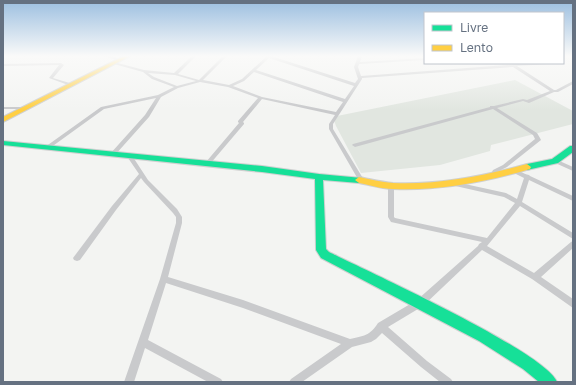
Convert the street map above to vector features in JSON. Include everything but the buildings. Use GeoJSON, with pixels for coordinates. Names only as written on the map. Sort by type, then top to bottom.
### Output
{"type":"FeatureCollection","features":[{"type":"Feature","properties":{"kind":"main road"},"geometry":{"type":"LineString","coordinates":[[3,120],[94,74]]}},
{"type":"Feature","properties":{"kind":"main road"},"geometry":{"type":"LineString","coordinates":[[3,143],[208,164],[262,168],[319,177],[361,180],[391,186],[430,186],[493,176],[555,160],[573,148]]}},
{"type":"Feature","properties":{"kind":"main road"},"geometry":{"type":"LineString","coordinates":[[319,177],[321,250],[333,259],[484,336],[528,364],[550,382]]}},
{"type":"Feature","properties":{"kind":"street"},"geometry":{"type":"LineString","coordinates":[[54,74],[51,78],[72,85]]}},
{"type":"Feature","properties":{"kind":"street"},"geometry":{"type":"LineString","coordinates":[[150,74],[153,78],[177,87]]}},
{"type":"Feature","properties":{"kind":"street"},"geometry":{"type":"LineString","coordinates":[[176,74],[200,81],[229,86],[261,98],[337,114]]}},
{"type":"Feature","properties":{"kind":"street"},"geometry":{"type":"LineString","coordinates":[[48,147],[103,108],[159,96],[177,87],[200,81],[207,74]]}},
{"type":"Feature","properties":{"kind":"street"},"geometry":{"type":"LineString","coordinates":[[229,86],[239,83],[250,74]]}},
{"type":"Feature","properties":{"kind":"street"},"geometry":{"type":"LineString","coordinates":[[263,74],[346,101]]}},
{"type":"Feature","properties":{"kind":"street"},"geometry":{"type":"LineString","coordinates":[[323,74],[356,85]]}},
{"type":"Feature","properties":{"kind":"street"},"geometry":{"type":"LineString","coordinates":[[359,74],[360,77],[356,85],[331,124],[331,129],[361,180]]}},
{"type":"Feature","properties":{"kind":"street"},"geometry":{"type":"LineString","coordinates":[[360,77],[402,74]]}},
{"type":"Feature","properties":{"kind":"street"},"geometry":{"type":"LineString","coordinates":[[526,74],[553,91]]}},
{"type":"Feature","properties":{"kind":"street"},"geometry":{"type":"LineString","coordinates":[[355,145],[492,107],[523,100],[527,102],[553,91],[557,91],[573,82]]}},
{"type":"Feature","properties":{"kind":"street"},"geometry":{"type":"LineString","coordinates":[[113,154],[147,116],[159,96]]}},
{"type":"Feature","properties":{"kind":"street"},"geometry":{"type":"LineString","coordinates":[[208,164],[242,123],[240,122],[261,98]]}},
{"type":"Feature","properties":{"kind":"street"},"geometry":{"type":"LineString","coordinates":[[492,107],[535,134],[538,138],[538,140],[505,166],[495,171],[493,176]]}},
{"type":"Feature","properties":{"kind":"street"},"geometry":{"type":"LineString","coordinates":[[3,108],[27,108]]}},
{"type":"Feature","properties":{"kind":"street"},"geometry":{"type":"LineString","coordinates":[[129,155],[141,175],[179,217],[179,223],[164,279],[129,382]]}},
{"type":"Feature","properties":{"kind":"street"},"geometry":{"type":"LineString","coordinates":[[555,160],[573,169]]}},
{"type":"Feature","properties":{"kind":"street"},"geometry":{"type":"LineString","coordinates":[[512,170],[573,199]]}},
{"type":"Feature","properties":{"kind":"street"},"geometry":{"type":"LineString","coordinates":[[77,258],[114,208],[141,175]]}},
{"type":"Feature","properties":{"kind":"street"},"geometry":{"type":"LineString","coordinates":[[294,382],[350,343],[368,339],[378,331],[381,326],[420,303],[485,244],[518,204],[527,176]]}},
{"type":"Feature","properties":{"kind":"street"},"geometry":{"type":"LineString","coordinates":[[451,183],[498,192],[506,195],[518,204],[573,236]]}},
{"type":"Feature","properties":{"kind":"street"},"geometry":{"type":"LineString","coordinates":[[391,186],[391,217],[393,220],[485,244],[573,304]]}},
{"type":"Feature","properties":{"kind":"street"},"geometry":{"type":"LineString","coordinates":[[535,277],[573,244]]}},
{"type":"Feature","properties":{"kind":"street"},"geometry":{"type":"LineString","coordinates":[[164,279],[243,304],[350,343]]}},
{"type":"Feature","properties":{"kind":"street"},"geometry":{"type":"LineString","coordinates":[[381,326],[424,364],[448,382]]}},
{"type":"Feature","properties":{"kind":"street"},"geometry":{"type":"LineString","coordinates":[[143,342],[218,382]]}},
{"type":"Feature","properties":{"kind":"shaded area"},"geometry":{"type":"Polygon","coordinates":[[[515,80],[573,111],[573,124],[491,145],[490,151],[440,165],[361,173],[334,120],[337,116],[515,80]]]}},
{"type":"Feature","properties":{"kind":"traffic: fast"},"geometry":{"type":"LineString","coordinates":[[3,143],[359,180]]}},
{"type":"Feature","properties":{"kind":"traffic: fast"},"geometry":{"type":"LineString","coordinates":[[527,167],[555,161],[573,148]]}},
{"type":"Feature","properties":{"kind":"traffic: fast"},"geometry":{"type":"LineString","coordinates":[[319,177],[321,250],[325,255],[484,336],[528,364],[550,382]]}},
{"type":"Feature","properties":{"kind":"traffic: slow"},"geometry":{"type":"LineString","coordinates":[[3,120],[93,74]]}},
{"type":"Feature","properties":{"kind":"traffic: slow"},"geometry":{"type":"LineString","coordinates":[[359,180],[391,186],[430,186],[499,175],[527,167]]}}]}
